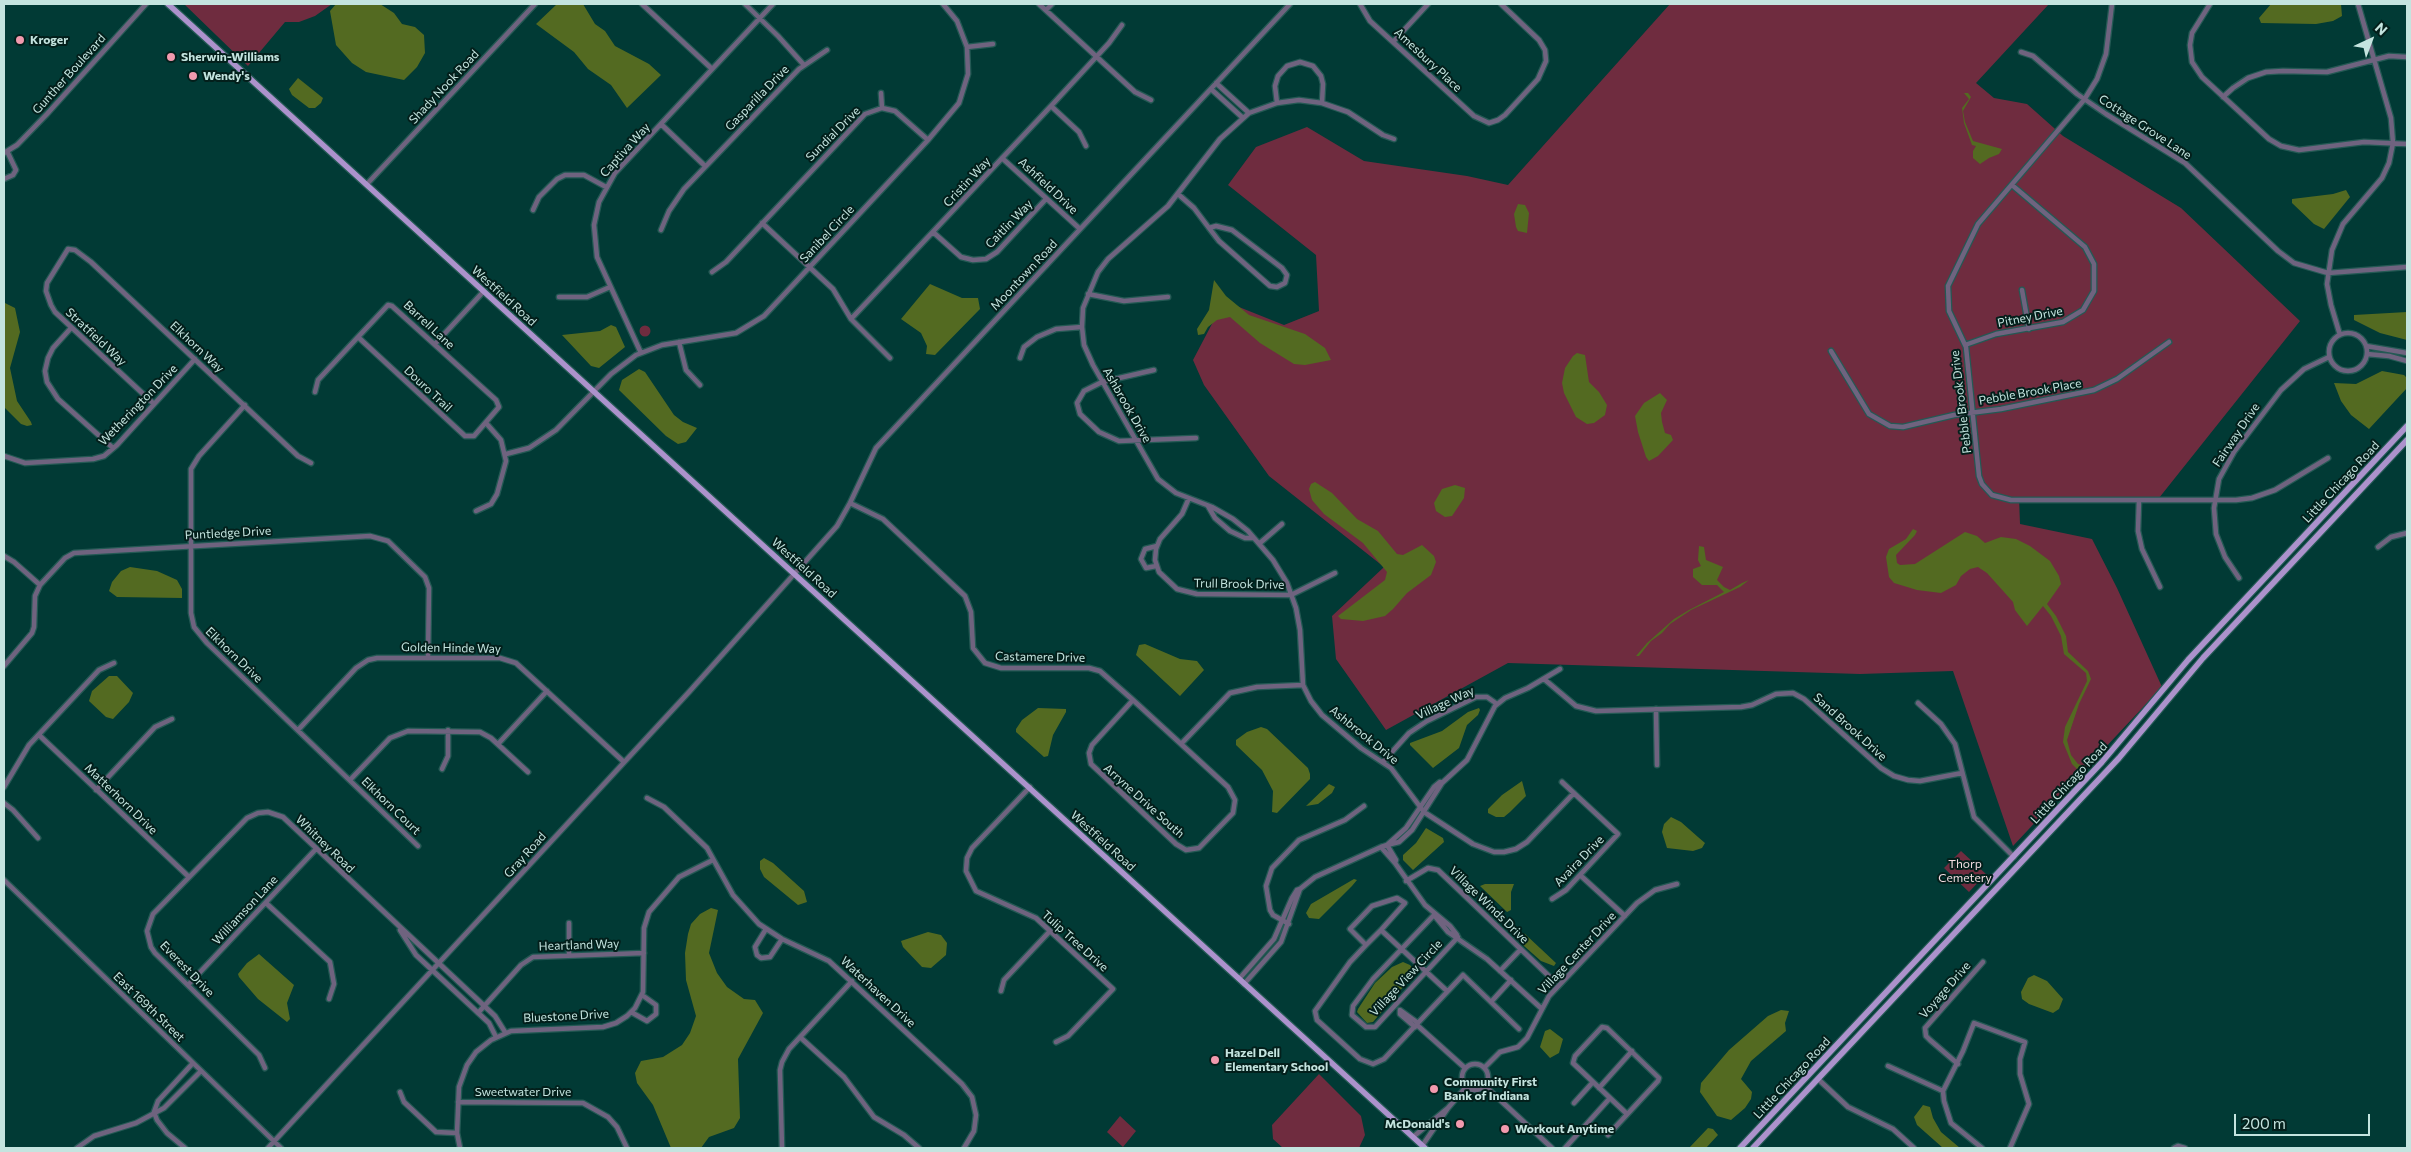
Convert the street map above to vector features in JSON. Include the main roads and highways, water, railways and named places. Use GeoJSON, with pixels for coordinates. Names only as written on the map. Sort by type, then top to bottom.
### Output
{"type":"FeatureCollection","features":[{"type":"Feature","properties":{"kind":"main road","name":"Westfield Road"},"geometry":{"type":"LineString","coordinates":[[168,4],[1424,1147]]}},
{"type":"Feature","properties":{"kind":"main road","name":"Little Chicago Road"},"geometry":{"type":"LineString","coordinates":[[1740,1148],[2014,857],[2125,736],[2202,645],[2407,426]]}},
{"type":"Feature","properties":{"kind":"main road","name":"Little Chicago Road"},"geometry":{"type":"LineString","coordinates":[[1753,1148],[2119,758],[2202,658],[2407,440]]}},
{"type":"Feature","properties":{"kind":"place","name":"Kroger"},"geometry":{"type":"Point","coordinates":[20,40]}},
{"type":"Feature","properties":{"kind":"place","name":"Sherwin-Williams"},"geometry":{"type":"Point","coordinates":[171,57]}},
{"type":"Feature","properties":{"kind":"place","name":"Wendy's"},"geometry":{"type":"Point","coordinates":[193,76]}},
{"type":"Feature","properties":{"kind":"place","name":"Hazel Dell Elementary School"},"geometry":{"type":"Point","coordinates":[1215,1060]}},
{"type":"Feature","properties":{"kind":"place","name":"Community First Bank of Indiana"},"geometry":{"type":"Point","coordinates":[1434,1089]}},
{"type":"Feature","properties":{"kind":"place","name":"McDonald's"},"geometry":{"type":"Point","coordinates":[1460,1124]}},
{"type":"Feature","properties":{"kind":"place","name":"Workout Anytime"},"geometry":{"type":"Point","coordinates":[1505,1129]}},
{"type":"Feature","properties":{"kind":"park label","name":"Thorp Cemetery"},"geometry":{"type":"Point","coordinates":[1965,871]}}]}
